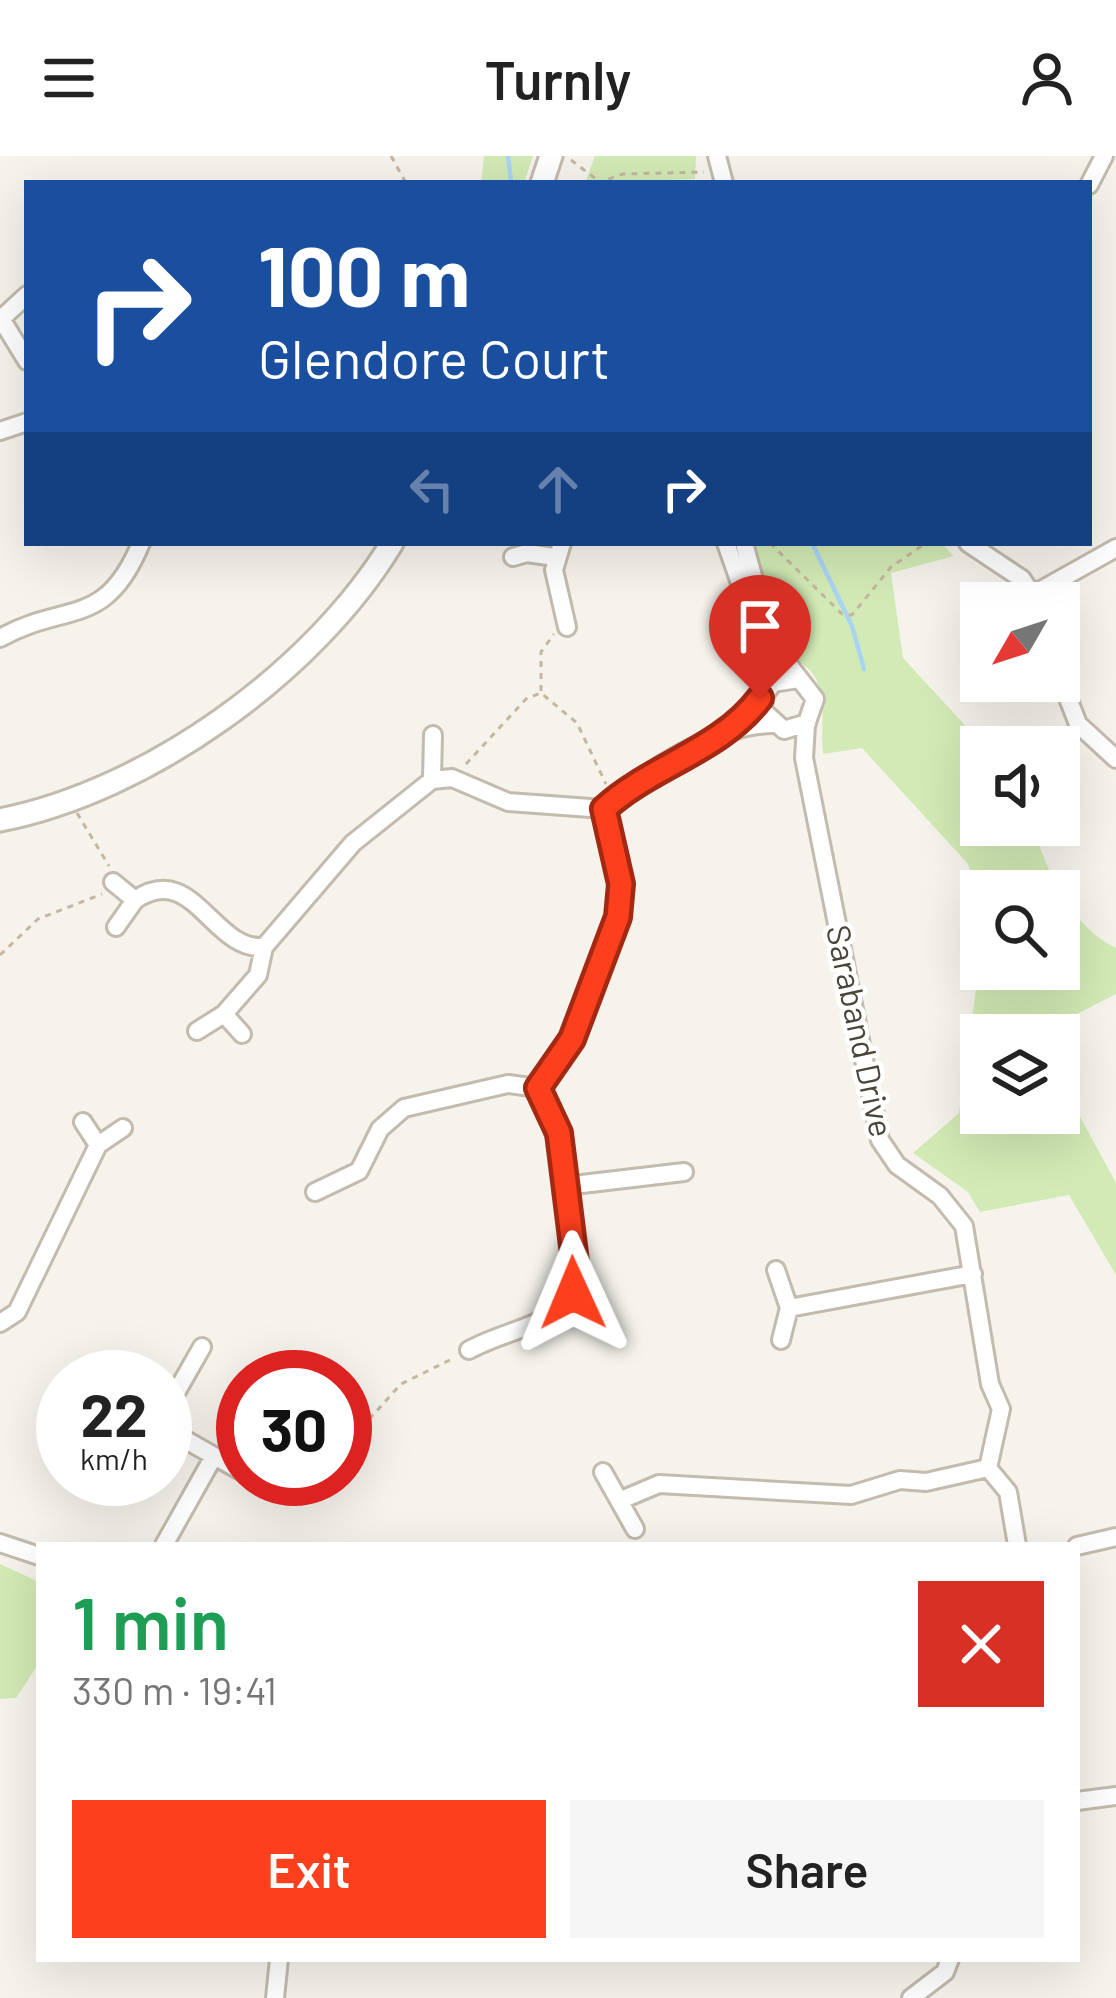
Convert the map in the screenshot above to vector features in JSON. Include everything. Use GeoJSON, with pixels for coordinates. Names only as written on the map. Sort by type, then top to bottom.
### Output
{"type":"FeatureCollection","features":[{"type":"Feature","properties":{"kind":"street"},"geometry":{"type":"LineString","coordinates":[[24,298],[1,317],[24,357]]}},
{"type":"Feature","properties":{"kind":"street"},"geometry":{"type":"LineString","coordinates":[[0,638],[98,604],[128,572],[140,546]]}},
{"type":"Feature","properties":{"kind":"street"},"geometry":{"type":"LineString","coordinates":[[0,820],[50,810],[155,763],[283,671],[371,578],[390,546]]}},
{"type":"Feature","properties":{"kind":"street"},"geometry":{"type":"LineString","coordinates":[[727,546],[760,640],[764,712],[778,727]]}},
{"type":"Feature","properties":{"kind":"street"},"geometry":{"type":"LineString","coordinates":[[730,732],[807,723],[814,699],[771,642],[745,546]]}},
{"type":"Feature","properties":{"kind":"street"},"geometry":{"type":"LineString","coordinates":[[973,546],[1021,582]]}},
{"type":"Feature","properties":{"kind":"street"},"geometry":{"type":"LineString","coordinates":[[1062,582],[1116,548]]}},
{"type":"Feature","properties":{"kind":"street"},"geometry":{"type":"LineString","coordinates":[[513,557],[558,550],[566,627]]}},
{"type":"Feature","properties":{"kind":"street"},"geometry":{"type":"LineString","coordinates":[[197,1031],[224,1014],[258,975],[264,947],[353,843],[432,780],[452,778],[508,802],[609,805],[628,787],[730,732],[781,679],[798,679]]}},
{"type":"Feature","properties":{"kind":"street"},"geometry":{"type":"LineString","coordinates":[[1069,702],[1078,724],[1116,759]]}},
{"type":"Feature","properties":{"kind":"street","name":"Saraband Drive"},"geometry":{"type":"LineString","coordinates":[[807,723],[804,758],[880,1140],[897,1165],[954,1209],[964,1226],[990,1384],[1001,1409],[988,1468]]}},
{"type":"Feature","properties":{"kind":"street","name":"Saraband Drive"},"geometry":{"type":"LineString","coordinates":[[778,727],[804,758]]}},
{"type":"Feature","properties":{"kind":"street"},"geometry":{"type":"LineString","coordinates":[[432,780],[433,735]]}},
{"type":"Feature","properties":{"kind":"street"},"geometry":{"type":"LineString","coordinates":[[538,1088],[572,1039],[618,917],[621,884],[609,805]]}},
{"type":"Feature","properties":{"kind":"street"},"geometry":{"type":"LineString","coordinates":[[116,884],[135,900]]}},
{"type":"Feature","properties":{"kind":"street"},"geometry":{"type":"LineString","coordinates":[[116,927],[135,900],[157,890],[174,890],[241,943],[264,947]]}},
{"type":"Feature","properties":{"kind":"street"},"geometry":{"type":"LineString","coordinates":[[224,1014],[242,1034]]}},
{"type":"Feature","properties":{"kind":"street"},"geometry":{"type":"LineString","coordinates":[[315,1192],[359,1171],[380,1129],[404,1108],[508,1084],[538,1088]]}},
{"type":"Feature","properties":{"kind":"street"},"geometry":{"type":"LineString","coordinates":[[469,1350],[552,1313],[573,1293],[577,1278],[559,1133],[538,1088]]}},
{"type":"Feature","properties":{"kind":"street"},"geometry":{"type":"LineString","coordinates":[[83,1122],[98,1145]]}},
{"type":"Feature","properties":{"kind":"street"},"geometry":{"type":"LineString","coordinates":[[0,1322],[17,1312],[98,1145],[123,1128]]}},
{"type":"Feature","properties":{"kind":"street"},"geometry":{"type":"LineString","coordinates":[[566,1186],[684,1172]]}},
{"type":"Feature","properties":{"kind":"street"},"geometry":{"type":"LineString","coordinates":[[776,1270],[789,1308],[781,1340]]}},
{"type":"Feature","properties":{"kind":"street"},"geometry":{"type":"LineString","coordinates":[[789,1308],[973,1274]]}},
{"type":"Feature","properties":{"kind":"street"},"geometry":{"type":"LineString","coordinates":[[192,1365],[202,1347]]}},
{"type":"Feature","properties":{"kind":"street"},"geometry":{"type":"LineString","coordinates":[[166,1542],[214,1456],[192,1443]]}},
{"type":"Feature","properties":{"kind":"street"},"geometry":{"type":"LineString","coordinates":[[621,1500],[659,1484],[851,1495],[900,1480],[926,1482],[988,1468],[1008,1492],[1016,1542]]}},
{"type":"Feature","properties":{"kind":"street"},"geometry":{"type":"LineString","coordinates":[[603,1472],[635,1528]]}},
{"type":"Feature","properties":{"kind":"street"},"geometry":{"type":"LineString","coordinates":[[1080,1545],[1116,1538]]}},
{"type":"Feature","properties":{"kind":"street"},"geometry":{"type":"LineString","coordinates":[[0,1543],[36,1555]]}},
{"type":"Feature","properties":{"kind":"street"},"geometry":{"type":"LineString","coordinates":[[1080,1801],[1116,1796]]}},
{"type":"Feature","properties":{"kind":"street"},"geometry":{"type":"LineString","coordinates":[[275,1998],[279,1962]]}},
{"type":"Feature","properties":{"kind":"street"},"geometry":{"type":"LineString","coordinates":[[911,1998],[945,1972],[949,1962]]}},
{"type":"Feature","properties":{"kind":"path"},"geometry":{"type":"LineString","coordinates":[[560,158],[594,180]]}},
{"type":"Feature","properties":{"kind":"path"},"geometry":{"type":"LineString","coordinates":[[616,180],[720,169]]}},
{"type":"Feature","properties":{"kind":"path"},"geometry":{"type":"LineString","coordinates":[[773,546],[842,614],[852,615],[891,567],[922,546]]}},
{"type":"Feature","properties":{"kind":"path"},"geometry":{"type":"LineString","coordinates":[[541,693],[541,652],[550,635],[566,627]]}},
{"type":"Feature","properties":{"kind":"path"},"geometry":{"type":"LineString","coordinates":[[452,778],[526,699],[541,693]]}},
{"type":"Feature","properties":{"kind":"path"},"geometry":{"type":"LineString","coordinates":[[541,693],[577,723],[609,805]]}},
{"type":"Feature","properties":{"kind":"path"},"geometry":{"type":"LineString","coordinates":[[0,955],[38,919],[116,884],[118,877],[81,821]]}},
{"type":"Feature","properties":{"kind":"path"},"geometry":{"type":"LineString","coordinates":[[372,1416],[401,1384],[469,1350]]}},
{"type":"Feature","properties":{"kind":"green space"},"geometry":{"type":"Polygon","coordinates":[[[484,156],[533,156],[525,180],[481,180],[484,156]]]}},
{"type":"Feature","properties":{"kind":"green space"},"geometry":{"type":"Polygon","coordinates":[[[595,156],[696,156],[695,179],[586,180],[595,156]]]}},
{"type":"Feature","properties":{"kind":"green space"},"geometry":{"type":"Polygon","coordinates":[[[755,546],[944,546],[954,556],[891,573],[903,658],[966,726],[960,726],[960,846],[1040,846],[1050,870],[970,870],[862,748],[823,754],[816,679],[790,652],[776,628],[755,546]]]}},
{"type":"Feature","properties":{"kind":"green space"},"geometry":{"type":"Polygon","coordinates":[[[1080,920],[1116,948],[1116,994],[1077,1014],[973,1014],[976,990],[1080,990],[1080,920]]]}},
{"type":"Feature","properties":{"kind":"green space"},"geometry":{"type":"Polygon","coordinates":[[[960,1106],[960,1134],[1080,1134],[1080,1117],[1116,1183],[1116,1275],[1069,1195],[980,1212],[968,1192],[913,1153],[959,1113],[960,1106]]]}},
{"type":"Feature","properties":{"kind":"green space"},"geometry":{"type":"Polygon","coordinates":[[[0,1564],[36,1581],[36,1668],[16,1698],[0,1699],[0,1564]]]}},
{"type":"Feature","properties":{"kind":"waterway"},"geometry":{"type":"LineString","coordinates":[[508,156],[511,180]]}},
{"type":"Feature","properties":{"kind":"waterway"},"geometry":{"type":"LineString","coordinates":[[813,546],[852,626],[864,669]]}},
{"type":"Feature","properties":{"kind":"route"},"geometry":{"type":"LineString","coordinates":[[573,1293],[577,1278],[559,1133],[538,1088],[572,1039],[618,917],[621,884],[604,809],[628,787],[730,732],[760,698]]}}]}
